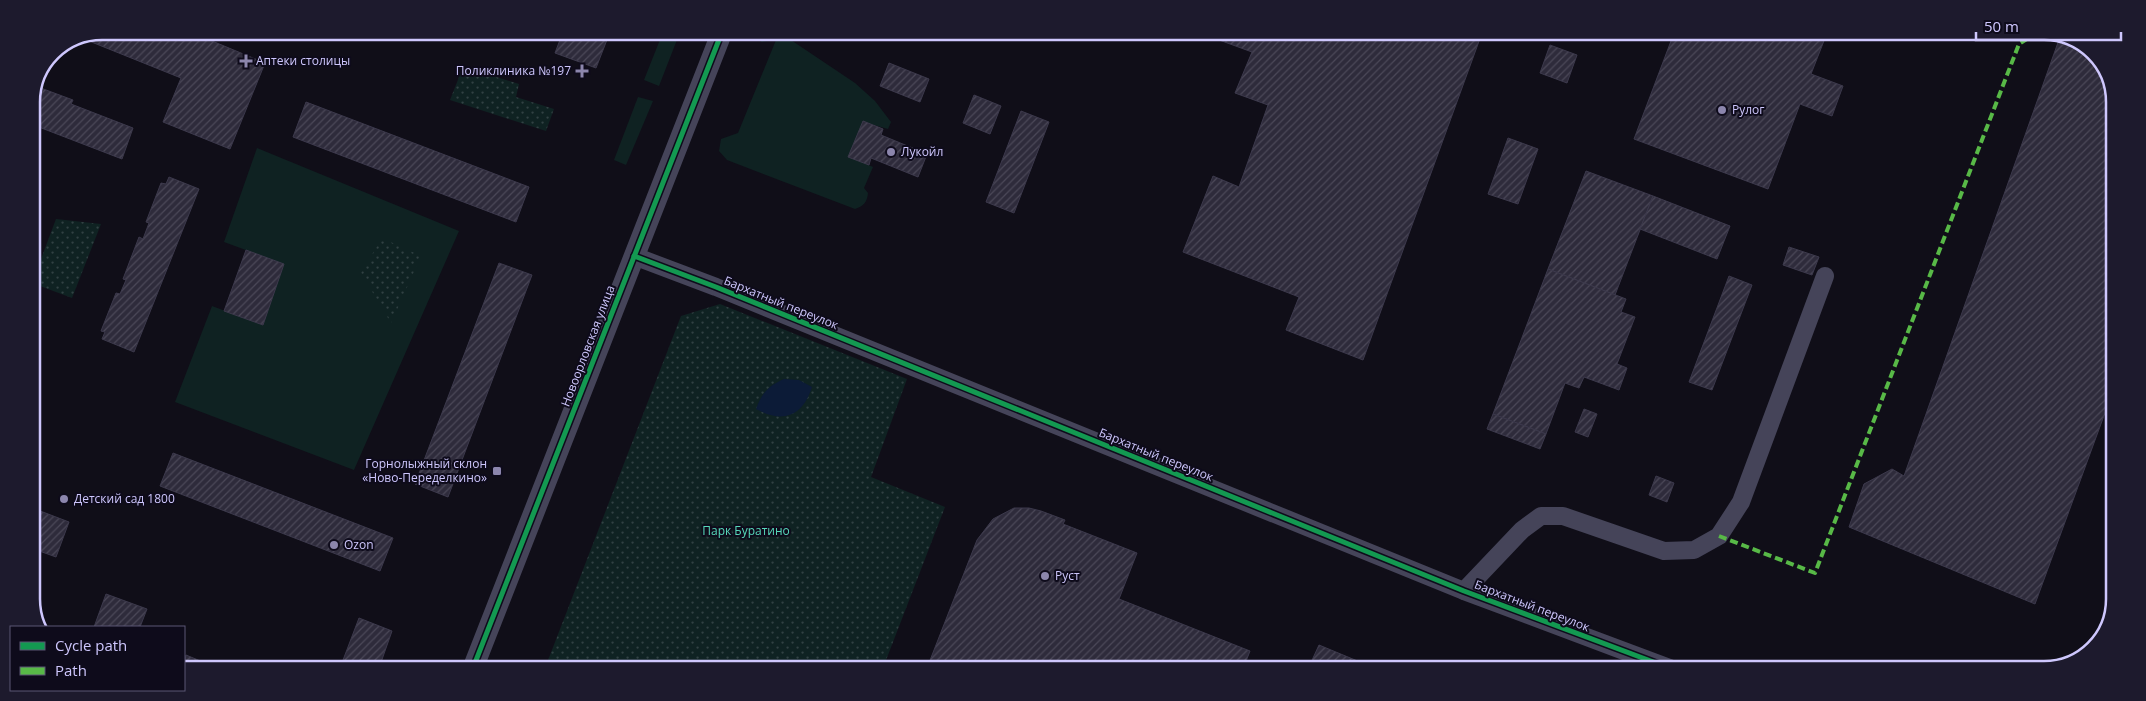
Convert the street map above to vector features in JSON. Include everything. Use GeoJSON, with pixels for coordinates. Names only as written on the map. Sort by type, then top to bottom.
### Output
{"type":"FeatureCollection","features":[{"type":"Feature","properties":{"kind":"street","name":"Новоорловская улица"},"geometry":{"type":"LineString","coordinates":[[476,661],[658,190],[719,40]]}},
{"type":"Feature","properties":{"kind":"street","name":"Бархатный переулок"},"geometry":{"type":"LineString","coordinates":[[634,256],[716,287],[1464,591],[1651,661]]}},
{"type":"Feature","properties":{"kind":"street"},"geometry":{"type":"LineString","coordinates":[[1464,591],[1522,530],[1541,516],[1563,516],[1664,550],[1694,550],[1719,536],[1741,502],[1825,276]]}},
{"type":"Feature","properties":{"kind":"green space"},"geometry":{"type":"Polygon","coordinates":[[[660,40],[677,40],[659,86],[644,80],[660,40]]]}},
{"type":"Feature","properties":{"kind":"green space"},"geometry":{"type":"Polygon","coordinates":[[[776,40],[791,40],[855,83],[875,101],[891,122],[888,129],[863,122],[849,156],[873,167],[864,188],[868,193],[867,199],[863,205],[855,209],[727,160],[719,151],[721,139],[738,133],[776,40]]]}},
{"type":"Feature","properties":{"kind":"green space"},"geometry":{"type":"Polygon","coordinates":[[[461,72],[490,75],[519,84],[516,97],[554,109],[546,131],[450,100],[461,72]]]}},
{"type":"Feature","properties":{"kind":"green space"},"geometry":{"type":"Polygon","coordinates":[[[638,97],[653,101],[626,165],[614,160],[638,97]]]}},
{"type":"Feature","properties":{"kind":"green space"},"geometry":{"type":"Polygon","coordinates":[[[257,148],[459,231],[354,470],[175,402],[212,306],[263,325],[284,264],[224,242],[257,148]]]}},
{"type":"Feature","properties":{"kind":"green space"},"geometry":{"type":"Polygon","coordinates":[[[56,219],[101,224],[72,298],[40,286],[40,262],[56,219]]]}},
{"type":"Feature","properties":{"kind":"green space"},"geometry":{"type":"Polygon","coordinates":[[[382,238],[421,256],[391,323],[361,273],[382,238]]]}},
{"type":"Feature","properties":{"kind":"green space","name":"Парк Буратино"},"geometry":{"type":"Polygon","coordinates":[[[720,304],[907,379],[871,477],[945,507],[886,661],[548,661],[681,316],[720,304]]]}},
{"type":"Feature","properties":{"kind":"water"},"geometry":{"type":"Polygon","coordinates":[[[784,379],[799,380],[812,387],[803,405],[797,411],[783,416],[766,414],[756,409],[766,391],[784,379]]]}},
{"type":"Feature","properties":{"kind":"building"},"geometry":{"type":"Polygon","coordinates":[[[210,40],[265,63],[230,149],[163,122],[181,78],[89,41],[210,40]]]}},
{"type":"Feature","properties":{"kind":"building"},"geometry":{"type":"Polygon","coordinates":[[[560,40],[607,40],[596,68],[555,53],[560,40]]]}},
{"type":"Feature","properties":{"kind":"building"},"geometry":{"type":"Polygon","coordinates":[[[1219,40],[1479,40],[1363,360],[1286,330],[1299,297],[1183,252],[1213,176],[1239,187],[1268,105],[1235,93],[1252,52],[1219,40]]]}},
{"type":"Feature","properties":{"kind":"building","name":"Рулог"},"geometry":{"type":"Polygon","coordinates":[[[1671,40],[1824,40],[1811,74],[1843,86],[1832,116],[1800,104],[1768,189],[1634,139],[1671,40]]]}},
{"type":"Feature","properties":{"kind":"building"},"geometry":{"type":"Polygon","coordinates":[[[2058,42],[2060,42],[2078,50],[2091,61],[2101,78],[2106,98],[2106,410],[2035,604],[1849,527],[1864,484],[1892,469],[1904,476],[2058,42]]]}},
{"type":"Feature","properties":{"kind":"building"},"geometry":{"type":"Polygon","coordinates":[[[1550,45],[1577,55],[1567,83],[1540,73],[1550,45]]]}},
{"type":"Feature","properties":{"kind":"building"},"geometry":{"type":"Polygon","coordinates":[[[889,63],[929,79],[920,102],[880,86],[889,63]]]}},
{"type":"Feature","properties":{"kind":"building"},"geometry":{"type":"Polygon","coordinates":[[[42,88],[73,100],[71,104],[133,128],[122,159],[40,127],[42,88]]]}},
{"type":"Feature","properties":{"kind":"building"},"geometry":{"type":"Polygon","coordinates":[[[974,95],[1001,106],[990,134],[963,123],[974,95]]]}},
{"type":"Feature","properties":{"kind":"building"},"geometry":{"type":"Polygon","coordinates":[[[306,102],[529,187],[516,222],[293,137],[306,102]]]}},
{"type":"Feature","properties":{"kind":"building"},"geometry":{"type":"Polygon","coordinates":[[[1021,111],[1049,122],[1014,213],[986,202],[1021,111]]]}},
{"type":"Feature","properties":{"kind":"building"},"geometry":{"type":"Polygon","coordinates":[[[863,121],[883,129],[881,135],[927,154],[918,177],[871,158],[869,165],[848,157],[863,121]]]}},
{"type":"Feature","properties":{"kind":"building"},"geometry":{"type":"Polygon","coordinates":[[[1508,138],[1538,149],[1518,204],[1488,194],[1508,138]]]}},
{"type":"Feature","properties":{"kind":"building"},"geometry":{"type":"Polygon","coordinates":[[[1586,171],[1653,196],[1615,295],[1548,269],[1586,171]]]}},
{"type":"Feature","properties":{"kind":"building"},"geometry":{"type":"Polygon","coordinates":[[[169,177],[199,189],[134,352],[102,339],[105,332],[101,331],[116,293],[120,294],[126,280],[123,279],[139,237],[143,239],[149,223],[146,222],[161,183],[166,184],[169,177]]]}},
{"type":"Feature","properties":{"kind":"building"},"geometry":{"type":"Polygon","coordinates":[[[1653,196],[1730,226],[1717,259],[1640,229],[1653,196]]]}},
{"type":"Feature","properties":{"kind":"building"},"geometry":{"type":"Polygon","coordinates":[[[1789,247],[1819,257],[1812,275],[1783,265],[1789,247]]]}},
{"type":"Feature","properties":{"kind":"building"},"geometry":{"type":"Polygon","coordinates":[[[246,250],[284,264],[263,325],[224,311],[246,250]]]}},
{"type":"Feature","properties":{"kind":"building"},"geometry":{"type":"Polygon","coordinates":[[[499,263],[532,275],[448,497],[415,484],[499,263]]]}},
{"type":"Feature","properties":{"kind":"building"},"geometry":{"type":"Polygon","coordinates":[[[1548,269],[1626,299],[1621,312],[1635,317],[1617,364],[1627,368],[1619,390],[1584,377],[1579,388],[1565,383],[1546,434],[1493,414],[1548,269]]]}},
{"type":"Feature","properties":{"kind":"building"},"geometry":{"type":"Polygon","coordinates":[[[1729,276],[1752,285],[1712,390],[1689,382],[1729,276]]]}},
{"type":"Feature","properties":{"kind":"building"},"geometry":{"type":"Polygon","coordinates":[[[1584,409],[1597,414],[1588,437],[1575,432],[1584,409]]]}},
{"type":"Feature","properties":{"kind":"building"},"geometry":{"type":"Polygon","coordinates":[[[1493,414],[1546,434],[1540,449],[1487,429],[1493,414]]]}},
{"type":"Feature","properties":{"kind":"building"},"geometry":{"type":"Polygon","coordinates":[[[173,453],[393,538],[380,571],[160,486],[173,453]]]}},
{"type":"Feature","properties":{"kind":"building"},"geometry":{"type":"Polygon","coordinates":[[[1656,476],[1674,483],[1667,502],[1649,495],[1656,476]]]}},
{"type":"Feature","properties":{"kind":"building","name":"Руст"},"geometry":{"type":"Polygon","coordinates":[[[1014,508],[1029,508],[1065,520],[1063,524],[1137,553],[1119,599],[1250,651],[1246,661],[930,661],[977,540],[993,519],[1014,508]]]}},
{"type":"Feature","properties":{"kind":"building"},"geometry":{"type":"Polygon","coordinates":[[[40,511],[69,522],[56,557],[40,551],[40,511]]]}},
{"type":"Feature","properties":{"kind":"building"},"geometry":{"type":"Polygon","coordinates":[[[106,594],[147,609],[140,626],[94,626],[106,594]]]}},
{"type":"Feature","properties":{"kind":"building"},"geometry":{"type":"Polygon","coordinates":[[[359,618],[392,631],[381,661],[343,661],[359,618]]]}},
{"type":"Feature","properties":{"kind":"building"},"geometry":{"type":"Polygon","coordinates":[[[1319,645],[1358,661],[1312,661],[1319,645]]]}},
{"type":"Feature","properties":{"kind":"building"},"geometry":{"type":"Polygon","coordinates":[[[186,655],[200,661],[185,661],[186,655]]]}},
{"type":"Feature","properties":{"kind":"marked path"},"geometry":{"type":"LineString","coordinates":[[1719,536],[1815,573],[2019,44],[2025,40]]}},
{"type":"Feature","properties":{"kind":"cycle path"},"geometry":{"type":"LineString","coordinates":[[476,661],[719,40]]}},
{"type":"Feature","properties":{"kind":"cycle path"},"geometry":{"type":"LineString","coordinates":[[634,256],[716,287],[1464,591],[1651,661]]}},
{"type":"Feature","properties":{"kind":"place","name":"Аптеки столицы"},"geometry":{"type":"Point","coordinates":[246,61]}},
{"type":"Feature","properties":{"kind":"place","name":"Поликлиника №197"},"geometry":{"type":"Point","coordinates":[582,71]}},
{"type":"Feature","properties":{"kind":"place","name":"Рулог"},"geometry":{"type":"Point","coordinates":[1722,110]}},
{"type":"Feature","properties":{"kind":"place","name":"Лукойл"},"geometry":{"type":"Point","coordinates":[891,152]}},
{"type":"Feature","properties":{"kind":"place","name":"Горнолыжный склон «Ново-Переделкино»"},"geometry":{"type":"Point","coordinates":[497,471]}},
{"type":"Feature","properties":{"kind":"place","name":"Детский сад 1800"},"geometry":{"type":"Point","coordinates":[64,499]}},
{"type":"Feature","properties":{"kind":"place","name":"Ozon"},"geometry":{"type":"Point","coordinates":[334,545]}},
{"type":"Feature","properties":{"kind":"place","name":"Руст"},"geometry":{"type":"Point","coordinates":[1045,576]}}]}
